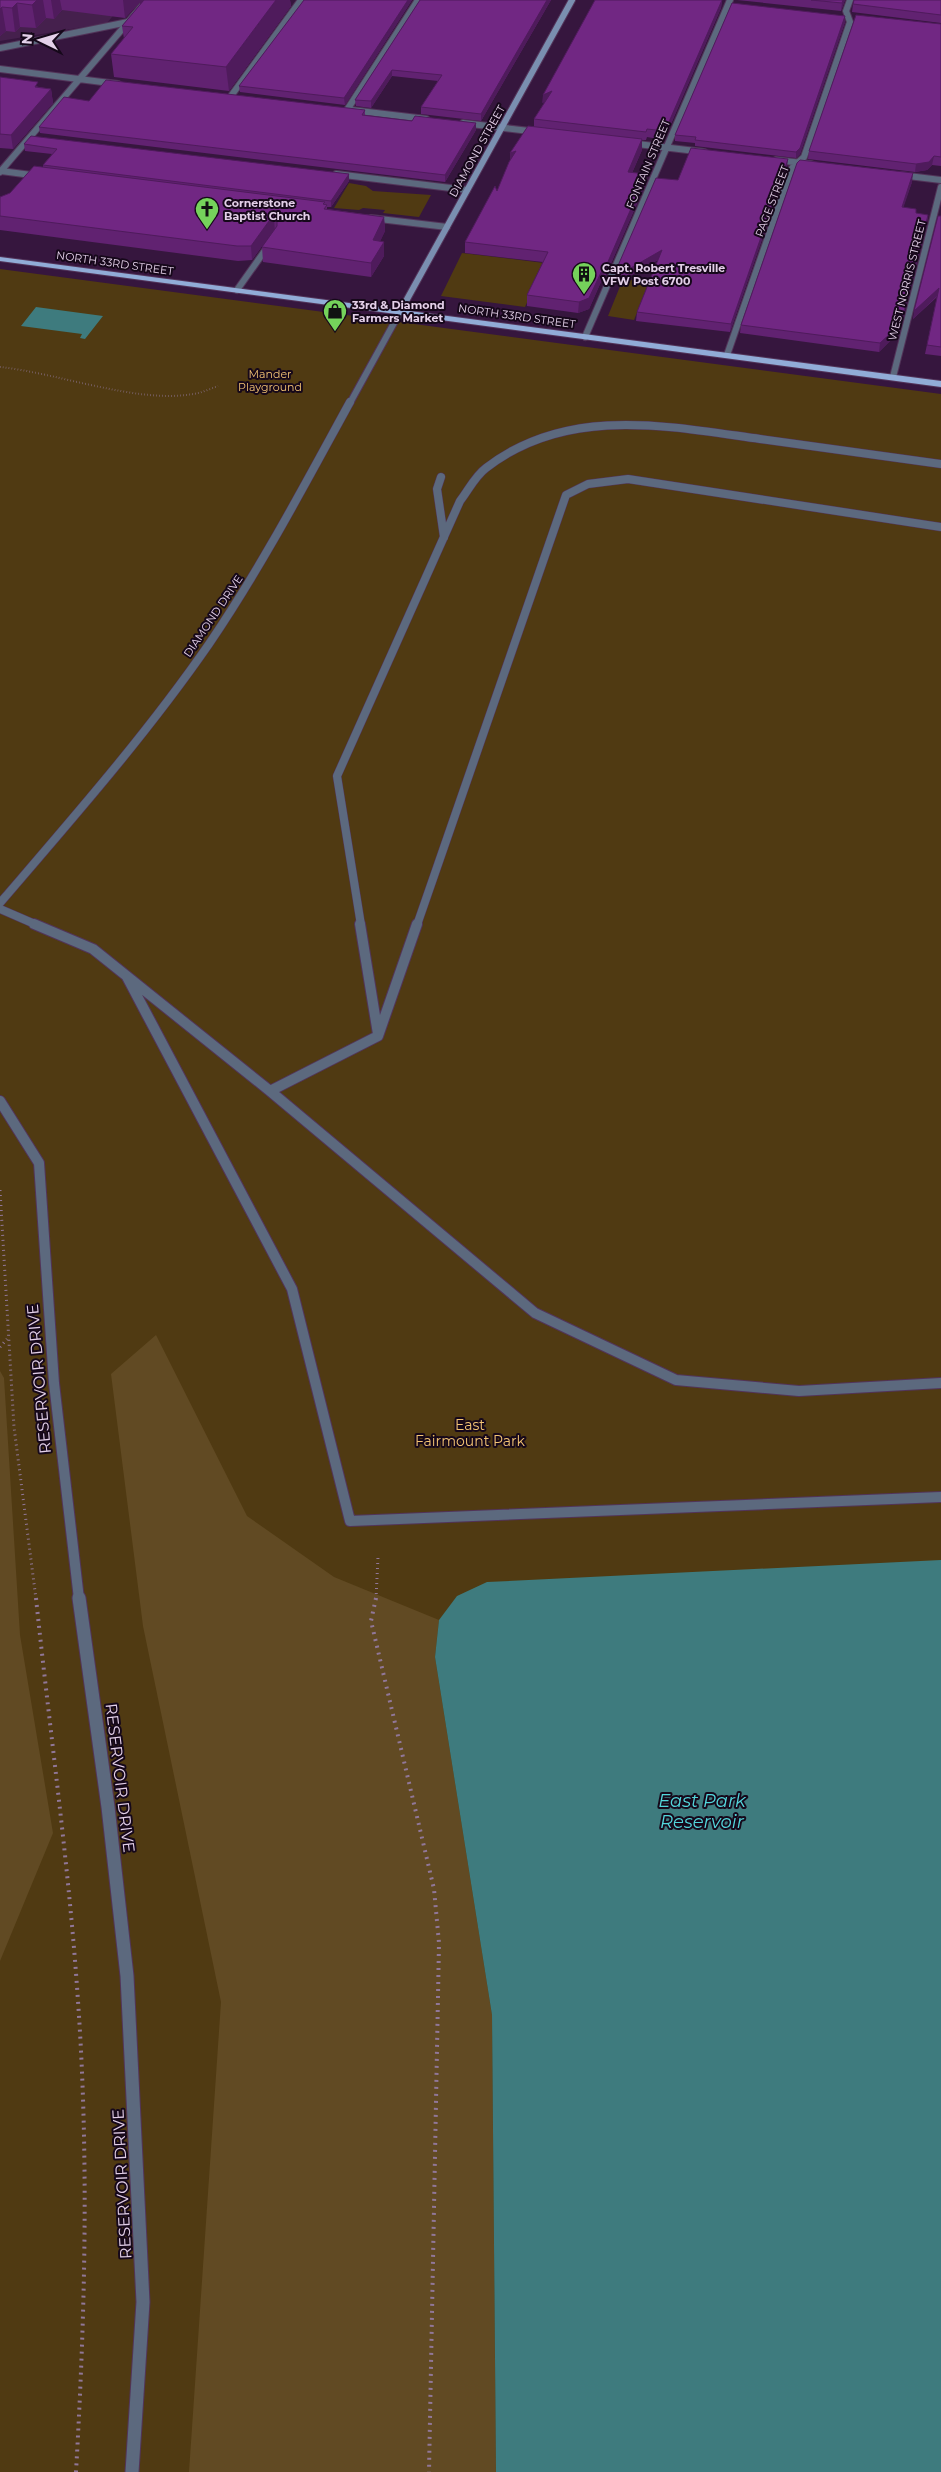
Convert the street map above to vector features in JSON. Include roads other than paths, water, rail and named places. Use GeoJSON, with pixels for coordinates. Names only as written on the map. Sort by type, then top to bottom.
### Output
{"type":"FeatureCollection","features":[{"type":"Feature","properties":{"kind":"main road","name":"DIAMOND STREET"},"geometry":{"type":"LineString","coordinates":[[400,312],[572,0]]}},
{"type":"Feature","properties":{"kind":"main road","name":"NORTH 33RD STREET"},"geometry":{"type":"LineString","coordinates":[[0,259],[941,384]]}},
{"type":"Feature","properties":{"kind":"street"},"geometry":{"type":"LineString","coordinates":[[0,171],[147,0]]}},
{"type":"Feature","properties":{"kind":"street"},"geometry":{"type":"LineString","coordinates":[[231,96],[302,0]]}},
{"type":"Feature","properties":{"kind":"street"},"geometry":{"type":"LineString","coordinates":[[347,110],[418,0]]}},
{"type":"Feature","properties":{"kind":"street","name":"PAGE STREET"},"geometry":{"type":"LineString","coordinates":[[727,355],[792,168],[804,157],[850,22],[850,17],[846,11],[850,0]]}},
{"type":"Feature","properties":{"kind":"street"},"geometry":{"type":"LineString","coordinates":[[719,3],[730,2],[738,5]]}},
{"type":"Feature","properties":{"kind":"street","name":"FONTAIN STREET"},"geometry":{"type":"LineString","coordinates":[[585,337],[730,2]]}},
{"type":"Feature","properties":{"kind":"street"},"geometry":{"type":"LineString","coordinates":[[840,16],[859,18]]}},
{"type":"Feature","properties":{"kind":"street"},"geometry":{"type":"LineString","coordinates":[[0,48],[143,19]]}},
{"type":"Feature","properties":{"kind":"street"},"geometry":{"type":"LineString","coordinates":[[0,69],[127,85]]}},
{"type":"Feature","properties":{"kind":"street"},"geometry":{"type":"LineString","coordinates":[[221,95],[240,98]]}},
{"type":"Feature","properties":{"kind":"street"},"geometry":{"type":"LineString","coordinates":[[338,109],[434,120]]}},
{"type":"Feature","properties":{"kind":"street"},"geometry":{"type":"LineString","coordinates":[[453,122],[543,133]]}},
{"type":"Feature","properties":{"kind":"street"},"geometry":{"type":"LineString","coordinates":[[29,137],[39,138]]}},
{"type":"Feature","properties":{"kind":"street"},"geometry":{"type":"LineString","coordinates":[[619,142],[714,153]]}},
{"type":"Feature","properties":{"kind":"street"},"geometry":{"type":"LineString","coordinates":[[0,159],[10,160]]}},
{"type":"Feature","properties":{"kind":"street"},"geometry":{"type":"LineString","coordinates":[[770,159],[817,165]]}},
{"type":"Feature","properties":{"kind":"street"},"geometry":{"type":"LineString","coordinates":[[0,171],[50,177]]}},
{"type":"Feature","properties":{"kind":"street"},"geometry":{"type":"LineString","coordinates":[[330,174],[467,190]]}},
{"type":"Feature","properties":{"kind":"street"},"geometry":{"type":"LineString","coordinates":[[893,174],[941,180]]}},
{"type":"Feature","properties":{"kind":"street","name":"WEST NORRIS STREET"},"geometry":{"type":"LineString","coordinates":[[893,377],[941,187]]}},
{"type":"Feature","properties":{"kind":"street"},"geometry":{"type":"LineString","coordinates":[[366,217],[447,227]]}},
{"type":"Feature","properties":{"kind":"street"},"geometry":{"type":"LineString","coordinates":[[237,290],[274,238]]}},
{"type":"Feature","properties":{"kind":"street","name":"DIAMOND DRIVE"},"geometry":{"type":"LineString","coordinates":[[0,903],[115,768],[208,645],[261,564],[400,312]]}},
{"type":"Feature","properties":{"kind":"street"},"geometry":{"type":"LineString","coordinates":[[378,1036],[337,776],[460,501],[484,469],[518,448],[558,434],[598,425],[650,424],[941,464]]}},
{"type":"Feature","properties":{"kind":"street"},"geometry":{"type":"LineString","coordinates":[[441,477],[437,489],[444,538]]}},
{"type":"Feature","properties":{"kind":"street"},"geometry":{"type":"LineString","coordinates":[[270,1091],[378,1036],[566,495],[588,484],[628,479],[941,526]]}},
{"type":"Feature","properties":{"kind":"street"},"geometry":{"type":"LineString","coordinates":[[0,908],[93,949],[270,1091],[535,1313],[676,1380],[799,1390],[941,1383]]}},
{"type":"Feature","properties":{"kind":"street"},"geometry":{"type":"LineString","coordinates":[[127,977],[292,1289],[350,1521],[941,1497]]}},
{"type":"Feature","properties":{"kind":"street","name":"RESERVOIR DRIVE"},"geometry":{"type":"LineString","coordinates":[[0,1101],[39,1163],[54,1383],[74,1561],[108,1807],[126,1976],[143,2302],[132,2472]]}},
{"type":"Feature","properties":{"kind":"water"},"geometry":{"type":"Polygon","coordinates":[[[36,307],[103,316],[85,339],[80,338],[82,334],[21,326],[36,307]]]}},
{"type":"Feature","properties":{"kind":"water","name":"East Park Reservoir"},"geometry":{"type":"Polygon","coordinates":[[[941,1560],[941,2472],[496,2472],[492,2015],[435,1657],[439,1620],[457,1596],[487,1582],[941,1560]]]}},
{"type":"Feature","properties":{"kind":"place","name":"Cornerstone Baptist Church"},"geometry":{"type":"Point","coordinates":[207,230]}},
{"type":"Feature","properties":{"kind":"place","name":"Capt. Robert Tresville VFW Post 6700"},"geometry":{"type":"Point","coordinates":[584,295]}},
{"type":"Feature","properties":{"kind":"place","name":"33rd & Diamond Farmers Market"},"geometry":{"type":"Point","coordinates":[335,332]}},
{"type":"Feature","properties":{"kind":"park label","name":"Mander Playground"},"geometry":{"type":"Point","coordinates":[270,380]}},
{"type":"Feature","properties":{"kind":"park label","name":"East Fairmount Park"},"geometry":{"type":"Point","coordinates":[470,1434]}}]}
